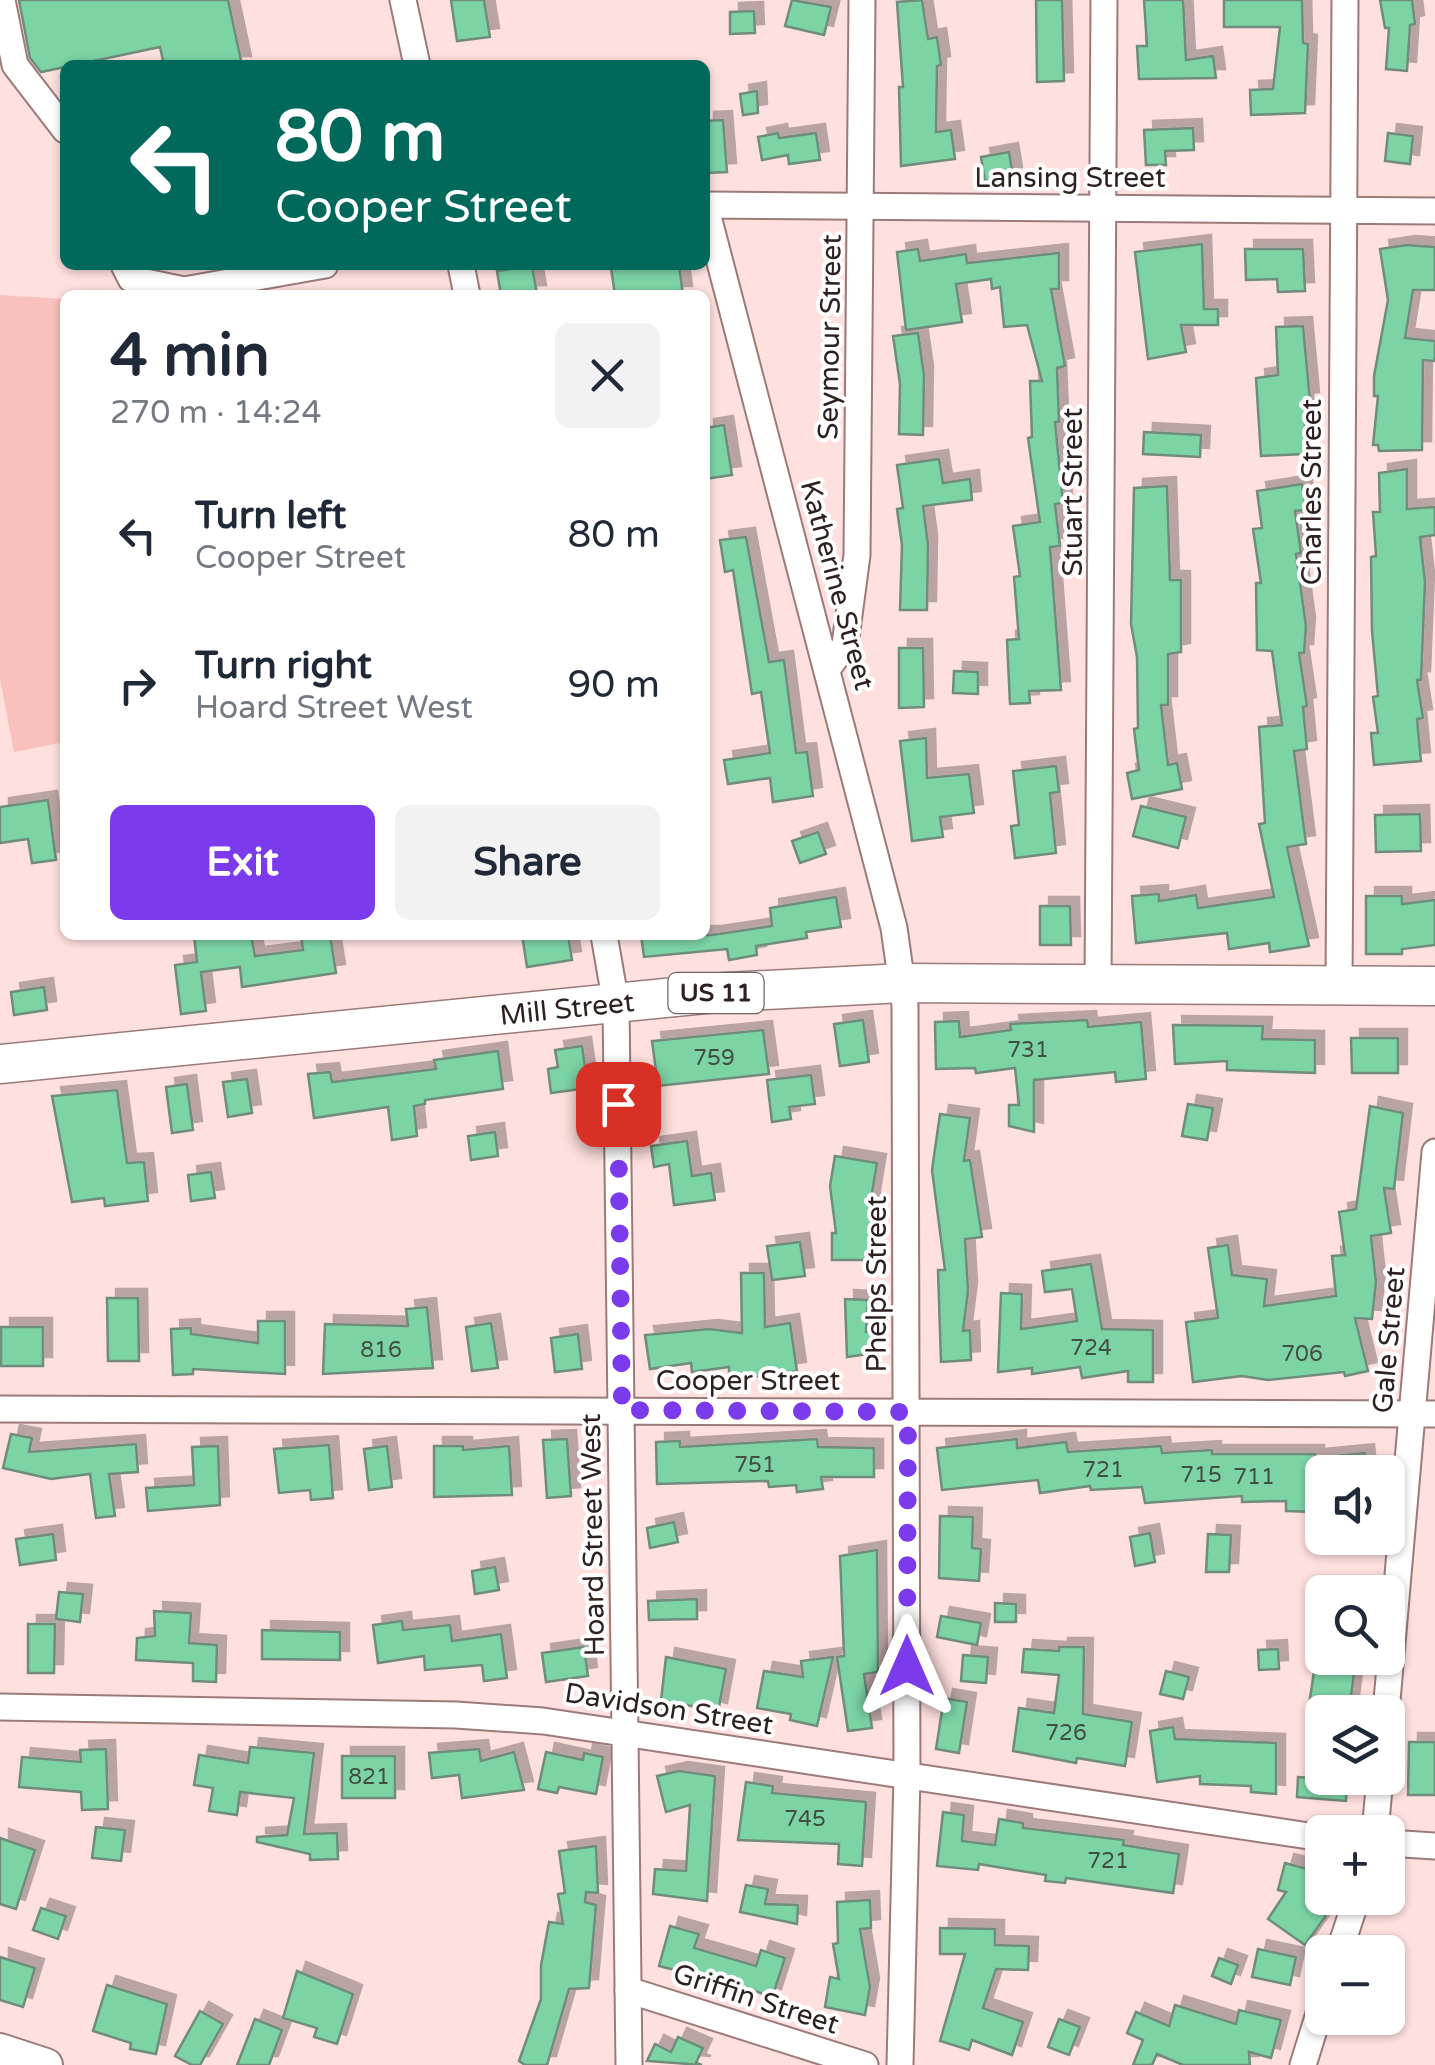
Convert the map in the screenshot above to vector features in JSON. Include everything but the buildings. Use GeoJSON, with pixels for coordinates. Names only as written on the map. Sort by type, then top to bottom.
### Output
{"type":"FeatureCollection","features":[{"type":"Feature","properties":{"kind":"highway","name":"Mill Street"},"geometry":{"type":"LineString","coordinates":[[0,1064],[616,1004],[903,982],[1435,986]]}},
{"type":"Feature","properties":{"kind":"main road"},"geometry":{"type":"LineString","coordinates":[[0,2050],[46,2065]]}},
{"type":"Feature","properties":{"kind":"street"},"geometry":{"type":"LineString","coordinates":[[2,0],[15,65],[60,124]]}},
{"type":"Feature","properties":{"kind":"street"},"geometry":{"type":"LineString","coordinates":[[403,0],[416,60]]}},
{"type":"Feature","properties":{"kind":"street","name":"Seymour Street"},"geometry":{"type":"LineString","coordinates":[[828,668],[845,644],[854,602],[862,0]]}},
{"type":"Feature","properties":{"kind":"street","name":"Stuart Street"},"geometry":{"type":"LineString","coordinates":[[1098,985],[1104,0]]}},
{"type":"Feature","properties":{"kind":"street","name":"Charles Street"},"geometry":{"type":"LineString","coordinates":[[1339,985],[1345,0]]}},
{"type":"Feature","properties":{"kind":"street","name":"Lansing Street"},"geometry":{"type":"LineString","coordinates":[[710,206],[1435,211]]}},
{"type":"Feature","properties":{"kind":"street","name":"Katherine Street"},"geometry":{"type":"LineString","coordinates":[[710,225],[828,668],[894,928],[903,982]]}},
{"type":"Feature","properties":{"kind":"street"},"geometry":{"type":"LineString","coordinates":[[126,270],[131,280],[184,290],[297,270]]}},
{"type":"Feature","properties":{"kind":"street","name":"Hoard Street West"},"geometry":{"type":"LineString","coordinates":[[605,940],[616,1004],[629,2065]]}},
{"type":"Feature","properties":{"kind":"street","name":"Phelps Street"},"geometry":{"type":"LineString","coordinates":[[900,2065],[907,1776],[903,982]]}},
{"type":"Feature","properties":{"kind":"street","name":"Gale Street"},"geometry":{"type":"LineString","coordinates":[[1388,1695],[1424,1413],[1435,1152]]}},
{"type":"Feature","properties":{"kind":"street","name":"Cooper Street"},"geometry":{"type":"LineString","coordinates":[[0,1409],[1424,1413]]}},
{"type":"Feature","properties":{"kind":"street","name":"Davidson Street"},"geometry":{"type":"LineString","coordinates":[[0,1707],[456,1714],[543,1720],[1305,1835]]}},
{"type":"Feature","properties":{"kind":"street"},"geometry":{"type":"LineString","coordinates":[[1405,1845],[1435,1846]]}},
{"type":"Feature","properties":{"kind":"street","name":"Griffin Street"},"geometry":{"type":"LineString","coordinates":[[628,1990],[865,2065]]}},
{"type":"Feature","properties":{"kind":"street"},"geometry":{"type":"LineString","coordinates":[[1312,2062],[1317,2035]]}},
{"type":"Feature","properties":{"kind":"shaded area"},"geometry":{"type":"Polygon","coordinates":[[[0,295],[60,299],[60,743],[14,752],[0,679],[0,295]]]}},
{"type":"Feature","properties":{"kind":"route"},"geometry":{"type":"LineString","coordinates":[[618,1104],[622,1410],[908,1412],[907,1666]]}}]}
